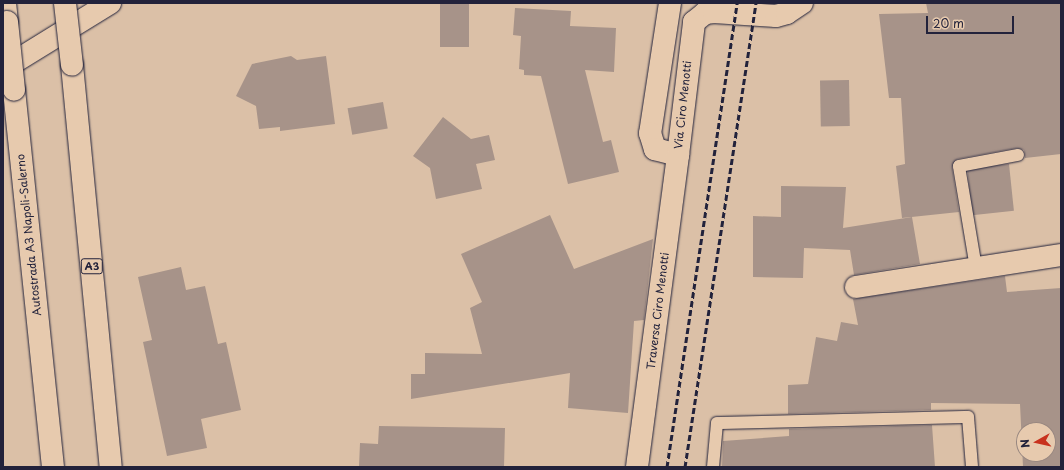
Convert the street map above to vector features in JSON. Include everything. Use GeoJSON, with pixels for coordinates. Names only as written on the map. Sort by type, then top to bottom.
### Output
{"type":"FeatureCollection","features":[{"type":"Feature","properties":{"kind":"main road","name":"A3"},"geometry":{"type":"LineString","coordinates":[[65,3],[111,467]]}},
{"type":"Feature","properties":{"kind":"main road"},"geometry":{"type":"LineString","coordinates":[[3,69],[110,3]]}},
{"type":"Feature","properties":{"kind":"main road","name":"Via Ciro Menotti"},"geometry":{"type":"LineString","coordinates":[[670,3],[650,133],[656,149],[678,155],[694,22],[705,13],[714,12],[776,16],[787,13],[802,3]]}},
{"type":"Feature","properties":{"kind":"main road","name":"Autostrada A3 Napoli-Salerno"},"geometry":{"type":"LineString","coordinates":[[6,12],[53,467]]}},
{"type":"Feature","properties":{"kind":"main road","name":"Traversa Ciro Menotti"},"geometry":{"type":"LineString","coordinates":[[637,467],[678,155]]}},
{"type":"Feature","properties":{"kind":"main road"},"geometry":{"type":"LineString","coordinates":[[856,287],[1061,254]]}},
{"type":"Feature","properties":{"kind":"lane"},"geometry":{"type":"LineString","coordinates":[[976,268],[959,166],[1018,155]]}},
{"type":"Feature","properties":{"kind":"lane"},"geometry":{"type":"LineString","coordinates":[[713,467],[717,423],[968,417],[972,467]]}},
{"type":"Feature","properties":{"kind":"building"},"geometry":{"type":"Polygon","coordinates":[[[440,3],[469,3],[469,47],[440,47],[440,3]]]}},
{"type":"Feature","properties":{"kind":"building"},"geometry":{"type":"Polygon","coordinates":[[[926,3],[1061,3],[1061,154],[1025,158],[1024,150],[1017,148],[957,159],[952,167],[959,212],[902,218],[896,166],[905,164],[901,98],[889,98],[879,14],[928,13],[926,3]]]}},
{"type":"Feature","properties":{"kind":"building"},"geometry":{"type":"Polygon","coordinates":[[[515,8],[571,11],[570,26],[616,28],[614,72],[585,70],[603,142],[611,140],[619,172],[568,184],[541,76],[524,75],[524,70],[519,69],[521,36],[513,35],[515,8]]]}},
{"type":"Feature","properties":{"kind":"building"},"geometry":{"type":"Polygon","coordinates":[[[291,56],[297,60],[326,56],[335,124],[280,131],[280,127],[259,129],[256,106],[236,96],[252,64],[291,56]]]}},
{"type":"Feature","properties":{"kind":"building"},"geometry":{"type":"Polygon","coordinates":[[[849,80],[850,126],[821,126],[820,81],[849,80]]]}},
{"type":"Feature","properties":{"kind":"building"},"geometry":{"type":"Polygon","coordinates":[[[383,102],[388,129],[352,135],[348,108],[383,102]]]}},
{"type":"Feature","properties":{"kind":"building"},"geometry":{"type":"Polygon","coordinates":[[[443,117],[471,139],[489,135],[495,160],[476,164],[482,189],[436,199],[430,168],[413,156],[443,117]]]}},
{"type":"Feature","properties":{"kind":"building"},"geometry":{"type":"Polygon","coordinates":[[[1009,164],[1014,211],[972,215],[967,168],[1009,164]]]}},
{"type":"Feature","properties":{"kind":"building"},"geometry":{"type":"Polygon","coordinates":[[[781,186],[846,187],[843,228],[912,217],[920,264],[854,275],[850,250],[804,248],[803,278],[753,277],[753,216],[781,217],[781,186]]]}},
{"type":"Feature","properties":{"kind":"building"},"geometry":{"type":"Polygon","coordinates":[[[550,215],[574,269],[653,239],[644,320],[634,321],[628,413],[568,408],[570,373],[411,399],[411,374],[425,374],[425,353],[482,354],[470,308],[482,302],[461,254],[550,215]]]}},
{"type":"Feature","properties":{"kind":"building"},"geometry":{"type":"Polygon","coordinates":[[[181,267],[186,290],[205,286],[218,344],[226,342],[241,410],[201,419],[207,448],[167,456],[143,342],[152,340],[138,277],[181,267]]]}},
{"type":"Feature","properties":{"kind":"building"},"geometry":{"type":"Polygon","coordinates":[[[1005,276],[1007,292],[1061,288],[1061,467],[1023,467],[1023,462],[1056,462],[1056,422],[1021,422],[1020,404],[931,403],[931,410],[788,414],[788,385],[808,384],[816,337],[837,341],[841,322],[858,325],[853,299],[1005,276]]]}},
{"type":"Feature","properties":{"kind":"building"},"geometry":{"type":"Polygon","coordinates":[[[932,425],[935,467],[722,467],[723,441],[789,436],[789,429],[932,425]]]}},
{"type":"Feature","properties":{"kind":"building"},"geometry":{"type":"Polygon","coordinates":[[[379,426],[505,428],[504,467],[359,467],[360,443],[378,444],[379,426]]]}},
{"type":"Feature","properties":{"kind":"railway"},"geometry":{"type":"LineString","coordinates":[[667,467],[737,3]]}},
{"type":"Feature","properties":{"kind":"railway"},"geometry":{"type":"LineString","coordinates":[[685,467],[756,3]]}}]}
